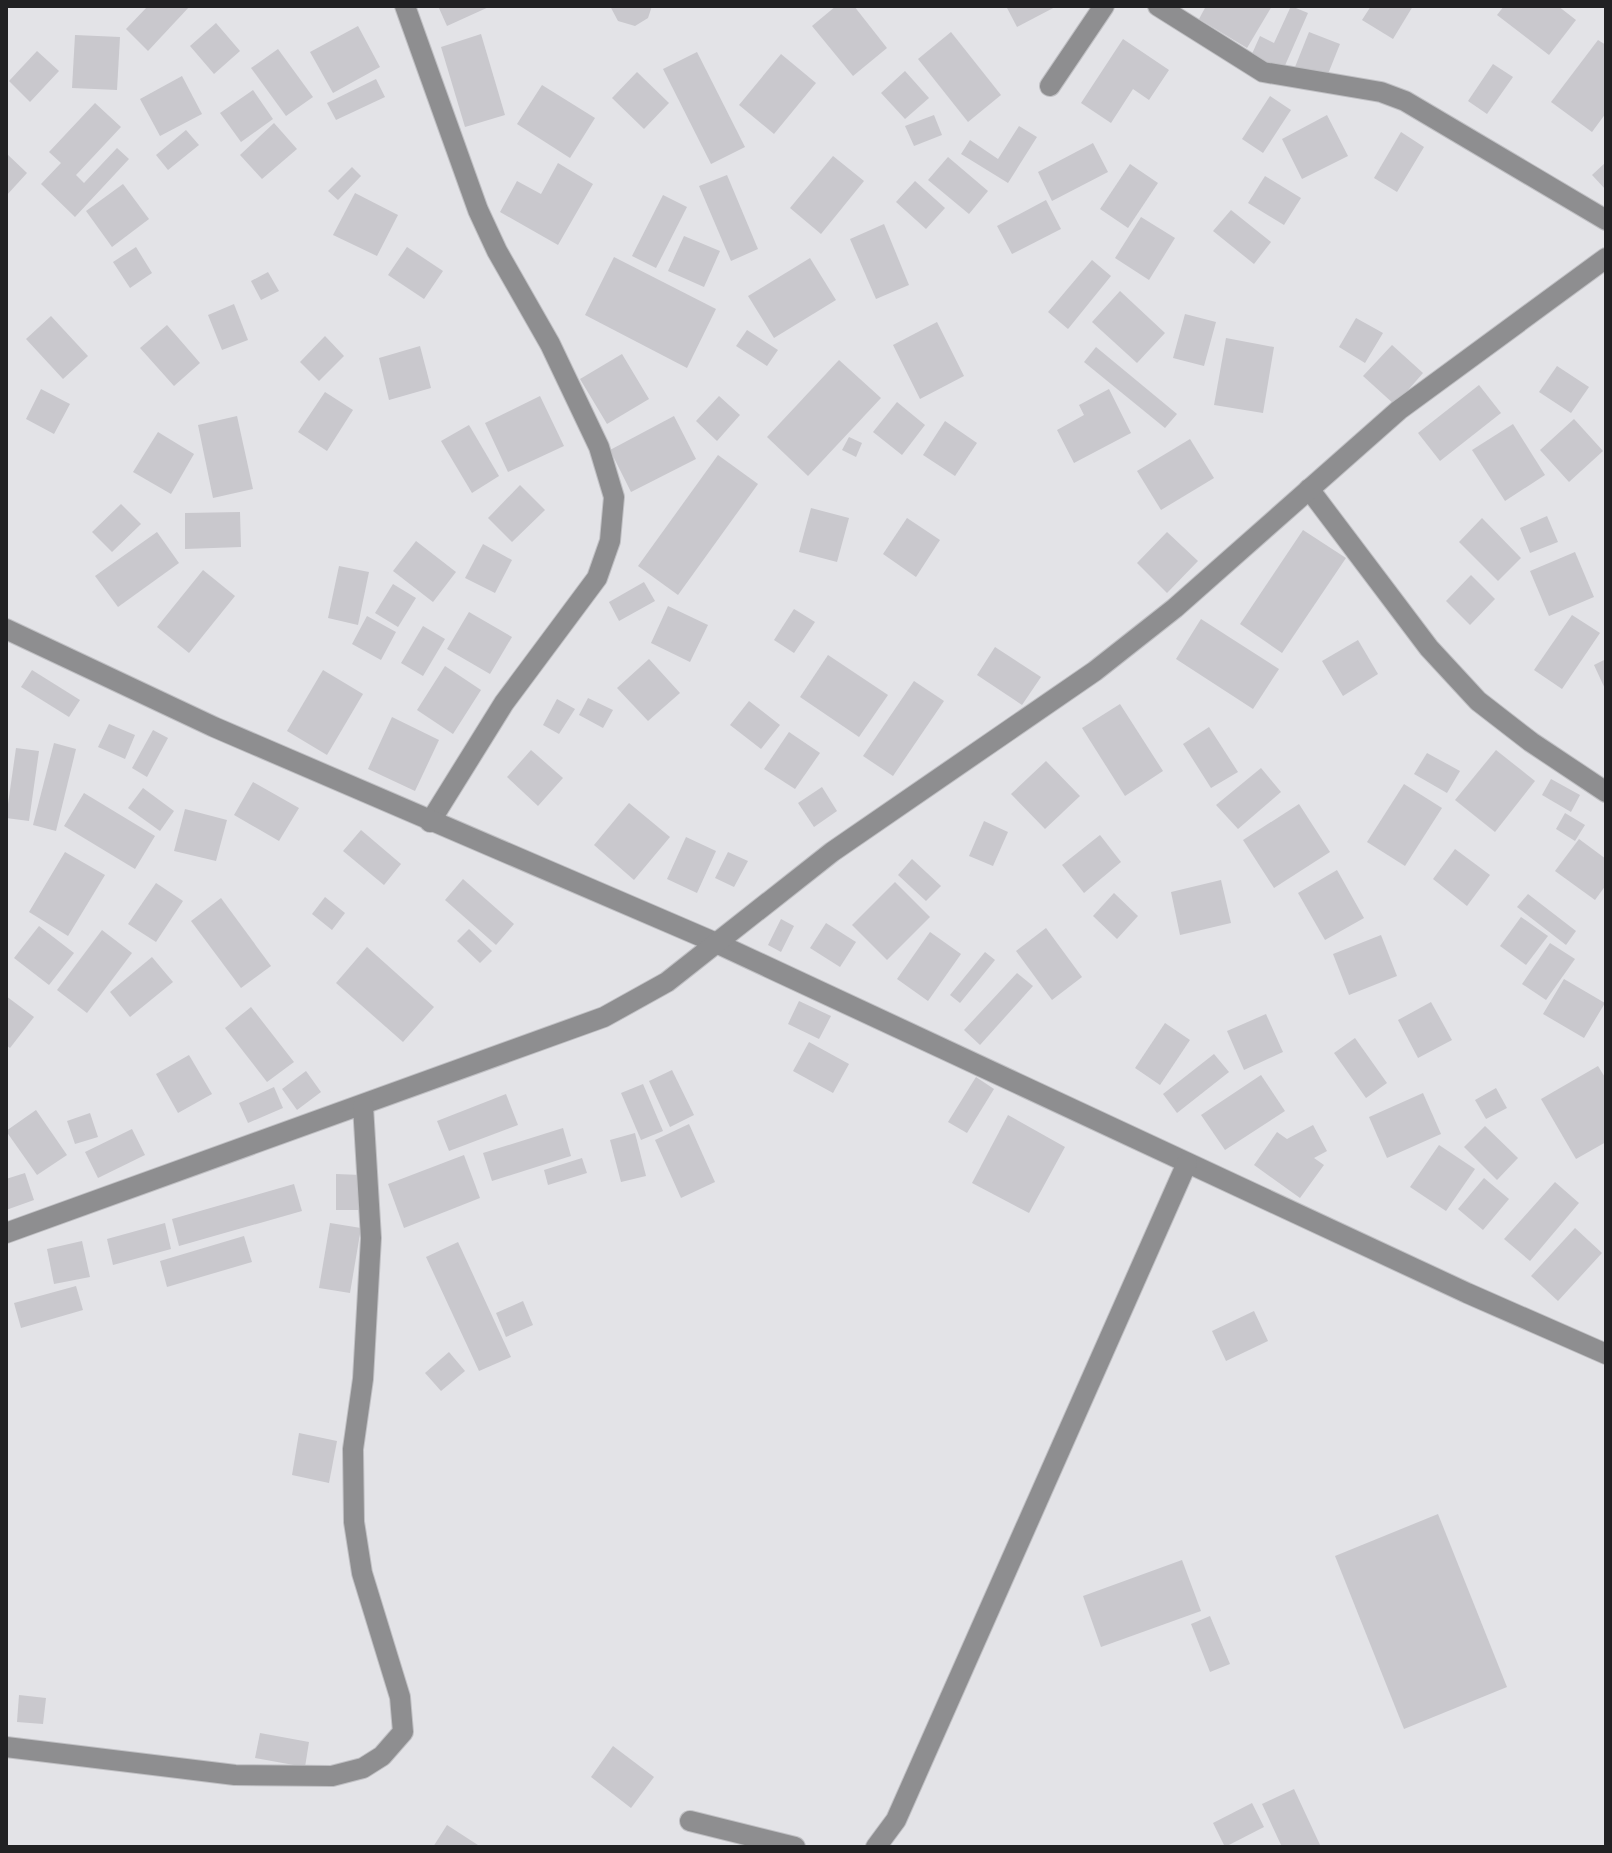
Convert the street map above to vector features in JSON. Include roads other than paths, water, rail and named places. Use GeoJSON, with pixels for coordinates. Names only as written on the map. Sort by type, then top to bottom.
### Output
{"type":"FeatureCollection","features":[{"type":"Feature","properties":{"kind":"street"},"geometry":{"type":"LineString","coordinates":[[405,6],[478,210],[587,421],[599,447],[614,497],[610,541],[597,578],[504,703],[430,822]]}},
{"type":"Feature","properties":{"kind":"street"},"geometry":{"type":"LineString","coordinates":[[1050,86],[1104,6]]}},
{"type":"Feature","properties":{"kind":"street"},"geometry":{"type":"LineString","coordinates":[[1158,6],[1263,72],[1381,92],[1405,101],[1606,220]]}},
{"type":"Feature","properties":{"kind":"street"},"geometry":{"type":"LineString","coordinates":[[6,1233],[604,1017],[667,982],[832,852],[1095,671],[1175,608],[1399,410],[1606,258]]}},
{"type":"Feature","properties":{"kind":"street"},"geometry":{"type":"LineString","coordinates":[[1309,489],[1429,648],[1478,701],[1531,742],[1606,792]]}},
{"type":"Feature","properties":{"kind":"street"},"geometry":{"type":"LineString","coordinates":[[6,629],[214,727],[714,942],[1606,1354]]}},
{"type":"Feature","properties":{"kind":"street"},"geometry":{"type":"LineString","coordinates":[[6,1747],[235,1775],[332,1776],[363,1768],[382,1756],[403,1732],[400,1697],[362,1573],[354,1522],[353,1449],[363,1379],[371,1238],[363,1106]]}},
{"type":"Feature","properties":{"kind":"street"},"geometry":{"type":"LineString","coordinates":[[876,1847],[896,1820],[1187,1163]]}},
{"type":"Feature","properties":{"kind":"street"},"geometry":{"type":"LineString","coordinates":[[690,1821],[795,1847]]}}]}
